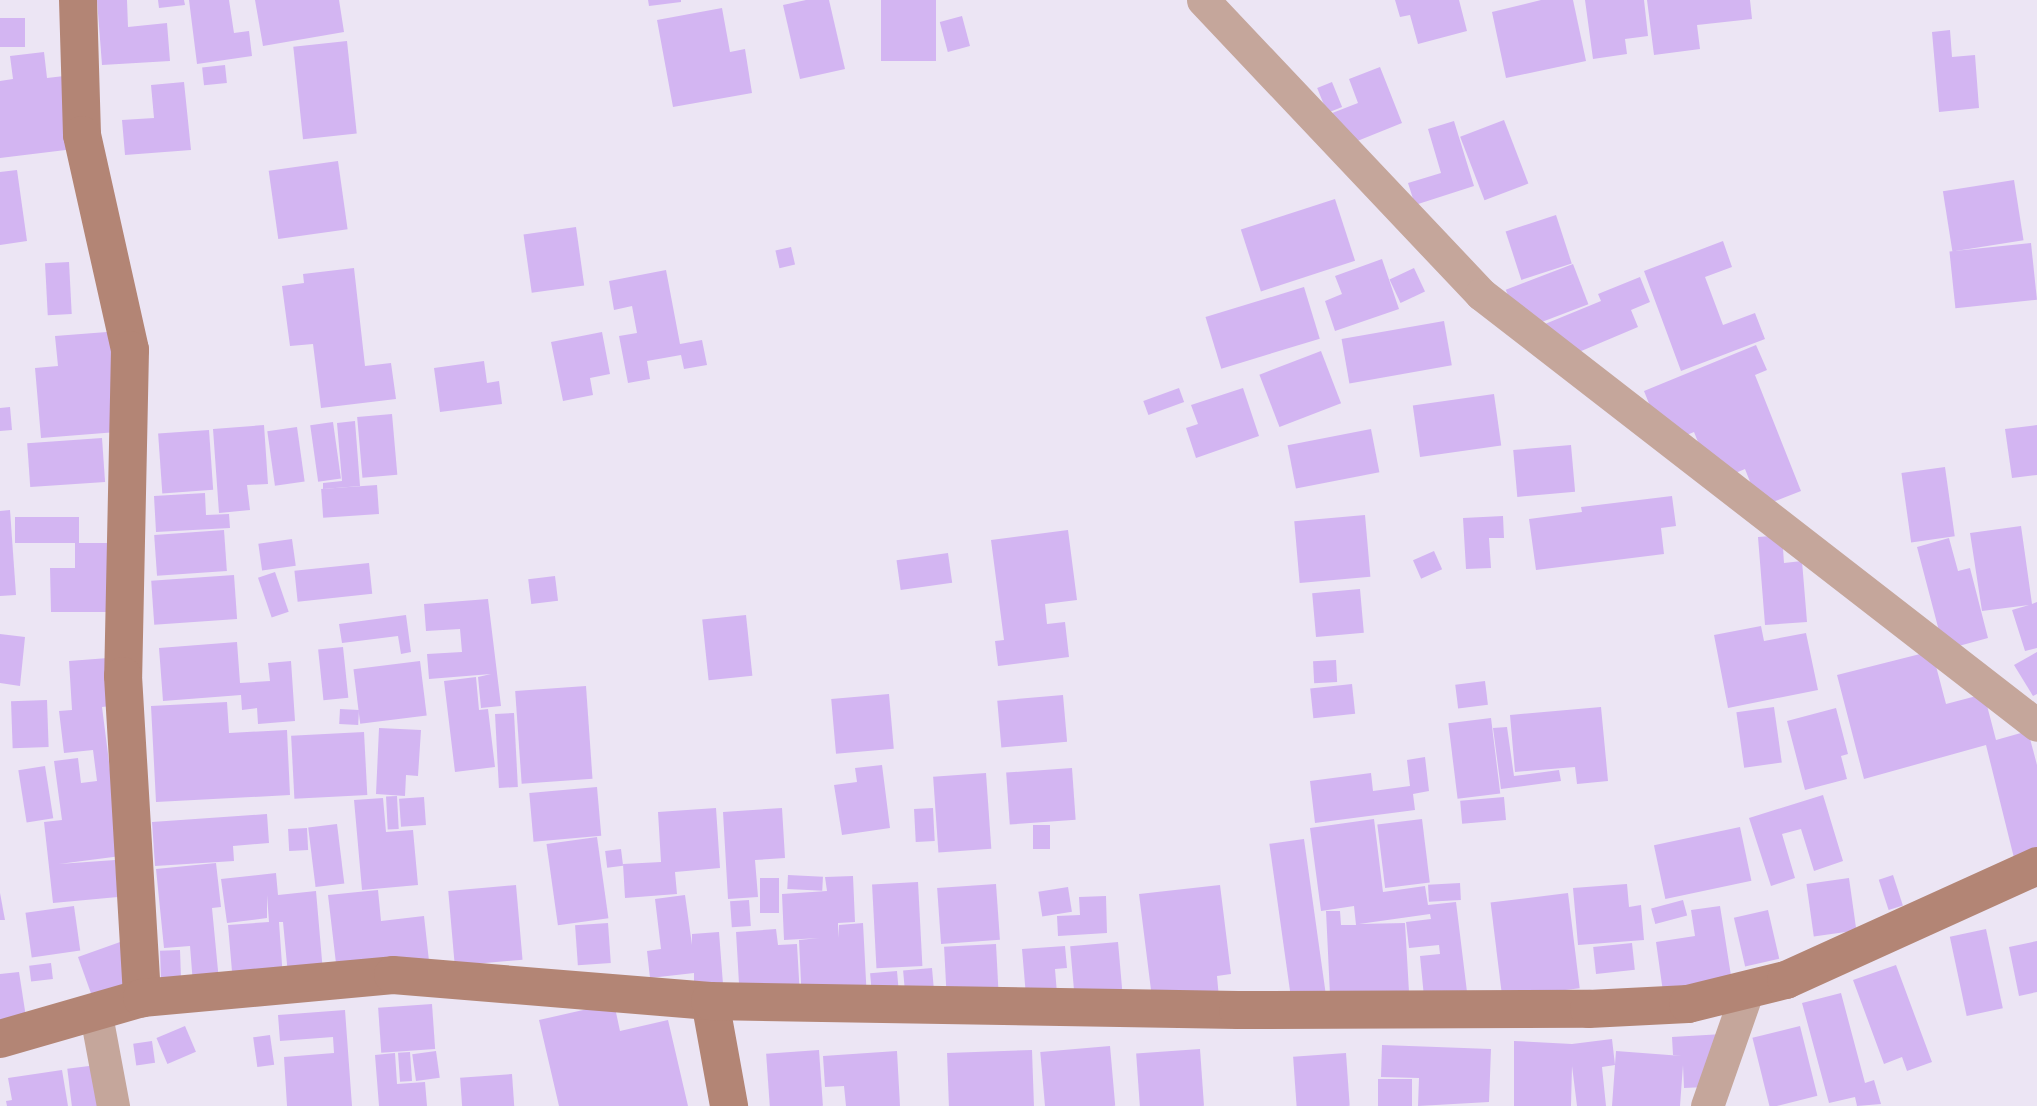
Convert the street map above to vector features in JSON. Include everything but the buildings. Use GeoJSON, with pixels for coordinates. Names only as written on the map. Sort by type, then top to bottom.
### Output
{"type":"FeatureCollection","features":[{"type":"Feature","properties":{"kind":"main road"},"geometry":{"type":"LineString","coordinates":[[78,0],[82,135],[130,350],[123,677],[142,998]]}},
{"type":"Feature","properties":{"kind":"main road"},"geometry":{"type":"LineString","coordinates":[[0,1039],[96,1015],[142,998],[393,975],[710,1001],[1589,1009],[1688,1004],[1786,980],[2037,866]]}},
{"type":"Feature","properties":{"kind":"main road"},"geometry":{"type":"LineString","coordinates":[[710,1001],[729,1106]]}},
{"type":"Feature","properties":{"kind":"street"},"geometry":{"type":"LineString","coordinates":[[1203,0],[1481,294],[2037,725]]}},
{"type":"Feature","properties":{"kind":"street"},"geometry":{"type":"LineString","coordinates":[[1707,1106],[1748,989]]}},
{"type":"Feature","properties":{"kind":"street"},"geometry":{"type":"LineString","coordinates":[[96,1015],[113,1106]]}}]}
